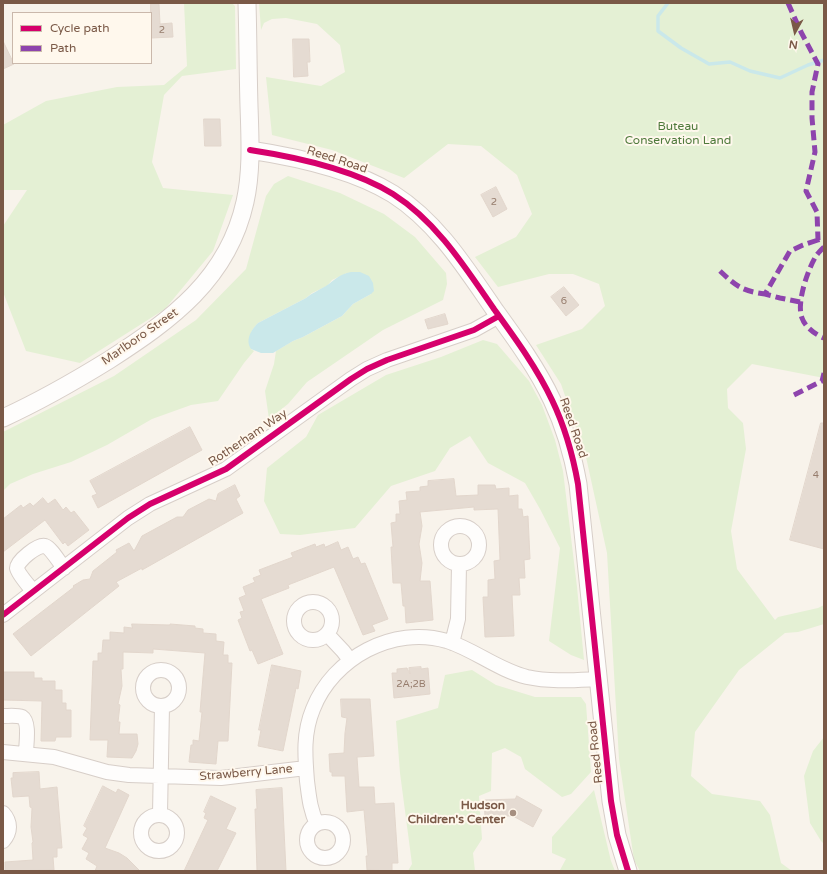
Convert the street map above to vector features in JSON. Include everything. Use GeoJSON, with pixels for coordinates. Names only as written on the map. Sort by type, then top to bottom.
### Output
{"type":"FeatureCollection","features":[{"type":"Feature","properties":{"kind":"street","name":"Marlboro Street"},"geometry":{"type":"LineString","coordinates":[[3,418],[36,402],[71,382],[123,351],[165,322],[192,298],[212,276],[220,264],[235,235],[245,202],[248,185],[250,150],[247,3]]}},
{"type":"Feature","properties":{"kind":"street","name":"Reed Road"},"geometry":{"type":"LineString","coordinates":[[250,150],[297,158],[345,173],[377,186],[402,200],[419,213],[441,236],[524,350],[543,382],[560,418],[571,452],[580,503],[614,818],[617,835],[628,871]]}},
{"type":"Feature","properties":{"kind":"street","name":"Rotherham Way"},"geometry":{"type":"LineString","coordinates":[[3,615],[128,518],[150,504],[220,473],[360,373],[387,360],[474,330],[499,316]]}},
{"type":"Feature","properties":{"kind":"street"},"geometry":{"type":"LineString","coordinates":[[33,591],[19,573],[17,568],[19,562],[36,548],[41,546],[46,547],[64,568]]}},
{"type":"Feature","properties":{"kind":"street"},"geometry":{"type":"LineString","coordinates":[[452,643],[458,619],[459,565]]}},
{"type":"Feature","properties":{"kind":"street"},"geometry":{"type":"LineString","coordinates":[[327,634],[350,660]]}},
{"type":"Feature","properties":{"kind":"street"},"geometry":{"type":"LineString","coordinates":[[317,824],[312,815],[310,805],[306,768],[305,741],[308,725],[312,710],[327,683],[350,660],[362,652],[377,645],[399,639],[428,638],[452,643],[504,669],[526,677],[569,680],[599,679]]}},
{"type":"Feature","properties":{"kind":"street"},"geometry":{"type":"LineString","coordinates":[[160,814],[162,706]]}},
{"type":"Feature","properties":{"kind":"street"},"geometry":{"type":"LineString","coordinates":[[3,716],[19,716],[26,721],[26,754]]}},
{"type":"Feature","properties":{"kind":"street","name":"Strawberry Lane"},"geometry":{"type":"LineString","coordinates":[[3,752],[54,757],[107,772],[129,775],[221,778],[306,768]]}},
{"type":"Feature","properties":{"kind":"street"},"geometry":{"type":"LineString","coordinates":[[3,813],[8,821],[9,829],[7,836],[3,841]]}},
{"type":"Feature","properties":{"kind":"green space"},"geometry":{"type":"Polygon","coordinates":[[[184,3],[232,3],[235,6],[236,69],[182,76],[164,95],[152,162],[163,188],[233,195],[213,251],[165,309],[80,363],[26,351],[3,292],[3,226],[27,190],[3,190],[3,125],[46,101],[117,87],[164,85],[187,66],[184,3]]]}},
{"type":"Feature","properties":{"kind":"green space","name":"Buteau Conservation Land"},"geometry":{"type":"Polygon","coordinates":[[[259,3],[824,3],[824,378],[752,364],[727,389],[728,408],[743,423],[746,449],[731,531],[737,569],[775,620],[778,617],[818,608],[824,605],[824,624],[798,632],[785,633],[739,670],[695,732],[691,776],[712,794],[760,801],[770,815],[781,863],[792,871],[640,871],[634,860],[619,759],[607,553],[586,457],[561,384],[536,345],[582,329],[605,306],[599,284],[573,274],[549,274],[498,287],[475,257],[516,237],[532,214],[517,175],[481,146],[448,144],[404,178],[332,150],[272,135],[266,77],[321,86],[345,72],[340,45],[317,24],[286,18],[272,19],[264,23],[261,30],[259,3]]]}},
{"type":"Feature","properties":{"kind":"green space"},"geometry":{"type":"Polygon","coordinates":[[[288,176],[340,193],[384,214],[415,237],[446,273],[447,284],[443,300],[383,330],[307,382],[288,404],[269,419],[265,391],[274,364],[276,351],[342,316],[353,304],[371,294],[347,273],[332,280],[327,286],[312,293],[306,298],[258,323],[253,329],[250,341],[251,349],[254,351],[218,401],[191,405],[152,419],[107,445],[71,462],[33,474],[10,484],[3,491],[3,432],[114,376],[196,320],[246,269],[266,196],[274,184],[288,176]]]}},
{"type":"Feature","properties":{"kind":"green space"},"geometry":{"type":"Polygon","coordinates":[[[483,340],[497,344],[529,381],[542,405],[555,440],[563,471],[584,660],[571,655],[549,641],[560,548],[525,483],[488,463],[470,436],[450,448],[435,471],[391,486],[355,528],[300,535],[280,534],[264,501],[267,468],[306,437],[318,415],[386,375],[441,357],[483,340]]]}},
{"type":"Feature","properties":{"kind":"green space"},"geometry":{"type":"Polygon","coordinates":[[[472,670],[496,685],[535,697],[581,697],[586,704],[591,772],[571,794],[562,797],[525,769],[521,757],[505,748],[492,753],[491,791],[479,796],[482,839],[473,853],[475,871],[408,871],[412,864],[400,773],[396,721],[438,708],[445,675],[472,670]]]}},
{"type":"Feature","properties":{"kind":"green space"},"geometry":{"type":"Polygon","coordinates":[[[824,737],[824,844],[810,823],[804,776],[813,751],[824,737]]]}},
{"type":"Feature","properties":{"kind":"green space"},"geometry":{"type":"Polygon","coordinates":[[[594,790],[611,861],[615,871],[558,871],[566,859],[552,853],[552,837],[594,790]]]}},
{"type":"Feature","properties":{"kind":"water"},"geometry":{"type":"Polygon","coordinates":[[[351,272],[360,272],[369,276],[373,283],[374,291],[353,304],[342,316],[273,353],[261,353],[251,349],[249,346],[250,335],[258,323],[306,298],[340,276],[351,272]]]}},
{"type":"Feature","properties":{"kind":"building"},"geometry":{"type":"Polygon","coordinates":[[[151,4],[159,4],[160,24],[172,23],[173,37],[152,38],[151,4]]]}},
{"type":"Feature","properties":{"kind":"building"},"geometry":{"type":"Polygon","coordinates":[[[293,39],[309,39],[310,62],[307,62],[308,76],[294,77],[293,39]]]}},
{"type":"Feature","properties":{"kind":"building"},"geometry":{"type":"Polygon","coordinates":[[[3,41],[12,60],[12,64],[14,64],[3,69],[3,41]]]}},
{"type":"Feature","properties":{"kind":"building"},"geometry":{"type":"Polygon","coordinates":[[[204,119],[220,119],[221,146],[205,146],[204,119]]]}},
{"type":"Feature","properties":{"kind":"building"},"geometry":{"type":"Polygon","coordinates":[[[496,187],[507,209],[493,217],[481,195],[496,187]]]}},
{"type":"Feature","properties":{"kind":"building"},"geometry":{"type":"Polygon","coordinates":[[[564,287],[579,305],[566,316],[551,297],[564,287]]]}},
{"type":"Feature","properties":{"kind":"building"},"geometry":{"type":"Polygon","coordinates":[[[445,314],[448,324],[428,329],[425,320],[445,314]]]}},
{"type":"Feature","properties":{"kind":"building"},"geometry":{"type":"Polygon","coordinates":[[[821,423],[824,423],[824,549],[790,540],[821,423]]]}},
{"type":"Feature","properties":{"kind":"building"},"geometry":{"type":"Polygon","coordinates":[[[190,427],[202,450],[98,508],[92,496],[97,494],[90,481],[190,427]]]}},
{"type":"Feature","properties":{"kind":"building"},"geometry":{"type":"Polygon","coordinates":[[[454,479],[456,496],[478,495],[478,485],[495,485],[496,489],[509,488],[509,496],[518,495],[518,509],[522,509],[523,517],[528,516],[530,559],[524,560],[525,578],[519,578],[520,595],[512,595],[514,636],[485,637],[483,597],[488,597],[488,580],[495,579],[494,561],[500,560],[498,509],[474,510],[474,507],[420,512],[422,526],[419,544],[422,563],[420,581],[430,581],[433,620],[406,623],[401,583],[393,583],[391,523],[396,522],[396,514],[400,514],[399,501],[407,500],[406,492],[420,491],[420,487],[428,486],[428,481],[454,479]]]}},
{"type":"Feature","properties":{"kind":"building"},"geometry":{"type":"Polygon","coordinates":[[[235,485],[240,496],[236,499],[243,513],[142,570],[142,568],[116,582],[119,586],[31,656],[13,634],[74,587],[73,586],[83,580],[90,579],[93,571],[117,552],[116,550],[129,543],[134,551],[142,536],[177,517],[183,517],[188,510],[209,499],[216,501],[218,494],[235,485]]]}},
{"type":"Feature","properties":{"kind":"building"},"geometry":{"type":"Polygon","coordinates":[[[43,498],[48,504],[55,499],[63,510],[66,507],[71,513],[74,511],[89,530],[68,546],[65,542],[63,544],[45,520],[3,552],[3,519],[21,505],[23,508],[30,503],[33,506],[43,498]]]}},
{"type":"Feature","properties":{"kind":"building"},"geometry":{"type":"Polygon","coordinates":[[[338,542],[341,550],[348,547],[353,559],[358,557],[361,564],[365,563],[388,619],[372,625],[375,631],[363,635],[334,567],[288,585],[289,588],[261,599],[283,654],[258,664],[252,650],[250,651],[238,620],[242,618],[240,612],[244,611],[239,598],[246,595],[243,587],[255,582],[253,578],[261,575],[259,570],[293,557],[291,553],[315,544],[316,547],[324,544],[325,547],[338,542]]]}},
{"type":"Feature","properties":{"kind":"building"},"geometry":{"type":"Polygon","coordinates":[[[132,624],[170,624],[195,626],[195,628],[203,629],[203,633],[216,634],[216,641],[224,642],[223,655],[228,655],[228,663],[232,663],[228,741],[218,741],[216,764],[189,762],[193,740],[199,741],[205,653],[153,649],[153,653],[123,652],[123,669],[121,669],[122,686],[118,704],[120,705],[118,722],[120,722],[119,734],[137,734],[138,744],[136,751],[132,758],[107,757],[108,740],[90,740],[93,661],[98,661],[98,653],[102,653],[103,640],[110,640],[110,632],[124,633],[124,627],[132,628],[132,624]]]}},
{"type":"Feature","properties":{"kind":"building"},"geometry":{"type":"Polygon","coordinates":[[[272,665],[301,671],[283,751],[258,746],[261,730],[259,730],[272,665]]]}},
{"type":"Feature","properties":{"kind":"building"},"geometry":{"type":"Polygon","coordinates":[[[421,667],[421,669],[428,668],[430,694],[394,698],[392,673],[397,673],[397,669],[407,668],[410,674],[409,668],[421,667]]]}},
{"type":"Feature","properties":{"kind":"building"},"geometry":{"type":"Polygon","coordinates":[[[3,672],[34,672],[34,678],[42,678],[42,681],[55,681],[55,690],[62,690],[62,703],[66,703],[66,710],[71,710],[71,737],[56,737],[55,741],[41,741],[42,701],[3,700],[3,672]]]}},
{"type":"Feature","properties":{"kind":"building"},"geometry":{"type":"Polygon","coordinates":[[[341,699],[370,699],[374,756],[357,757],[359,787],[374,787],[375,804],[394,803],[398,863],[392,863],[392,871],[367,870],[366,856],[368,856],[364,810],[347,812],[345,776],[332,776],[332,772],[330,772],[329,754],[344,753],[347,718],[342,717],[341,699]]]}},
{"type":"Feature","properties":{"kind":"building"},"geometry":{"type":"Polygon","coordinates":[[[39,772],[40,789],[57,787],[62,848],[57,848],[57,857],[53,857],[54,870],[5,871],[5,862],[33,860],[31,827],[32,808],[30,807],[29,796],[13,797],[11,778],[13,778],[13,773],[39,772]]]}},
{"type":"Feature","properties":{"kind":"building"},"geometry":{"type":"Polygon","coordinates":[[[103,786],[116,793],[118,789],[129,795],[105,848],[119,853],[127,858],[140,871],[95,871],[97,866],[86,859],[89,853],[82,849],[88,838],[83,835],[87,828],[84,826],[103,786]]]}},
{"type":"Feature","properties":{"kind":"building"},"geometry":{"type":"Polygon","coordinates":[[[282,788],[286,871],[257,871],[255,809],[257,809],[256,790],[282,788]]]}},
{"type":"Feature","properties":{"kind":"building"},"geometry":{"type":"Polygon","coordinates":[[[211,796],[236,808],[226,829],[236,833],[217,871],[184,871],[208,820],[204,818],[206,813],[204,812],[211,796]]]}},
{"type":"Feature","properties":{"kind":"building","name":"Hudson Children's Center"},"geometry":{"type":"Polygon","coordinates":[[[517,796],[542,810],[533,827],[513,816],[485,816],[484,800],[515,799],[517,796]]]}},
{"type":"Feature","properties":{"kind":"waterway"},"geometry":{"type":"LineString","coordinates":[[668,3],[658,16],[658,31],[681,48],[709,64],[730,62],[750,71],[780,78],[808,65],[824,60]]}},
{"type":"Feature","properties":{"kind":"marked path"},"geometry":{"type":"LineString","coordinates":[[788,3],[818,64],[812,92],[812,118],[815,152],[806,191],[817,212],[818,240],[824,238]]}},
{"type":"Feature","properties":{"kind":"marked path"},"geometry":{"type":"LineString","coordinates":[[800,302],[765,294],[790,251],[818,240]]}},
{"type":"Feature","properties":{"kind":"marked path"},"geometry":{"type":"LineString","coordinates":[[824,247],[816,256],[810,269],[804,286],[801,304],[803,321],[814,333],[824,338]]}},
{"type":"Feature","properties":{"kind":"marked path"},"geometry":{"type":"LineString","coordinates":[[720,271],[740,287],[765,294]]}},
{"type":"Feature","properties":{"kind":"marked path"},"geometry":{"type":"LineString","coordinates":[[794,395],[822,381],[824,373]]}},
{"type":"Feature","properties":{"kind":"cycle path"},"geometry":{"type":"LineString","coordinates":[[250,150],[305,160],[342,171],[377,185],[409,205],[449,246],[540,376],[557,410],[565,431],[578,484],[611,801],[617,835],[628,871]]}},
{"type":"Feature","properties":{"kind":"cycle path"},"geometry":{"type":"LineString","coordinates":[[3,615],[128,518],[150,504],[226,469],[367,369],[387,360],[474,330],[499,316]]}},
{"type":"Feature","properties":{"kind":"place","name":"Hudson Children's Center"},"geometry":{"type":"Point","coordinates":[513,813]}}]}
